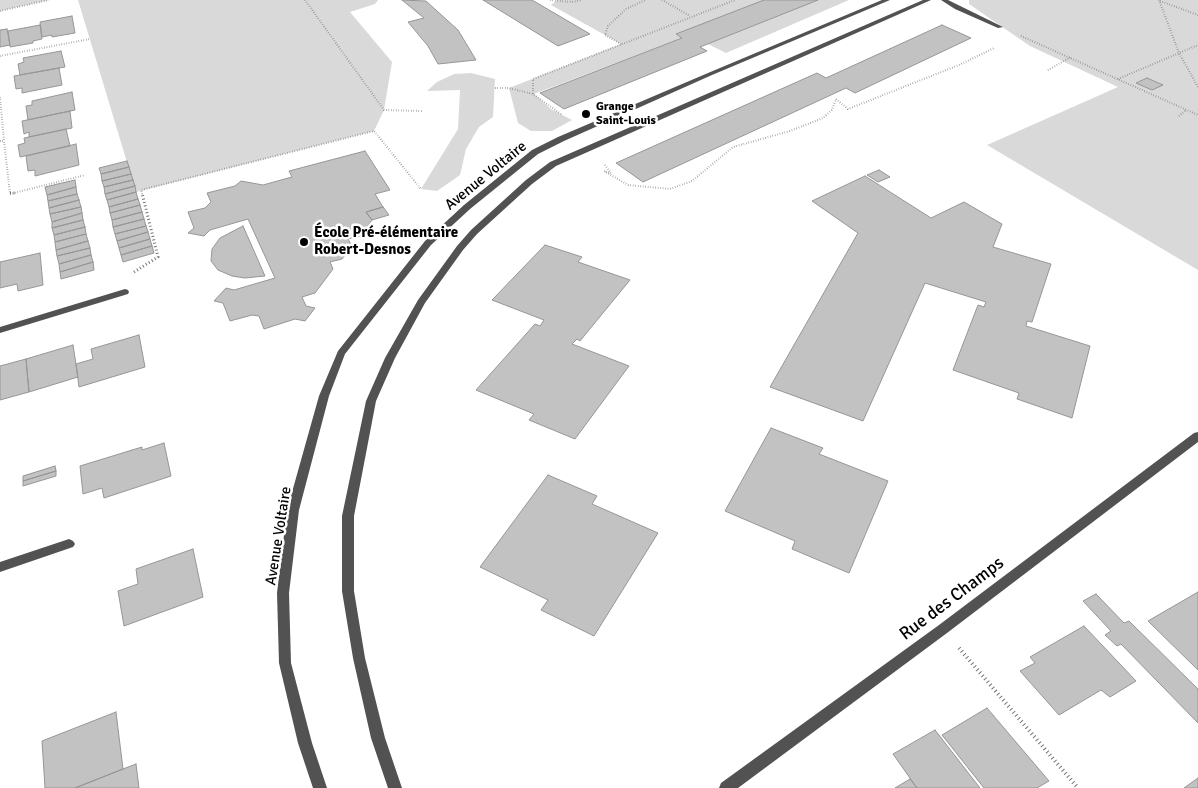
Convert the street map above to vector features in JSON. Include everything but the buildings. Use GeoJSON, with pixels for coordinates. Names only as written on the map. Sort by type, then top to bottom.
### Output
{"type":"FeatureCollection","features":[{"type":"Feature","properties":{"kind":"street","name":"Avenue Voltaire"},"geometry":{"type":"LineString","coordinates":[[320,788],[305,743],[286,663],[283,593],[293,510],[324,396],[341,353],[428,243],[494,184],[535,152],[701,78],[887,0]]}},
{"type":"Feature","properties":{"kind":"street"},"geometry":{"type":"LineString","coordinates":[[395,788],[378,738],[358,658],[348,592],[348,516],[371,401],[390,358],[421,302],[460,248],[474,232],[529,182],[553,164],[928,0]]}},
{"type":"Feature","properties":{"kind":"street"},"geometry":{"type":"LineString","coordinates":[[944,0],[957,8],[1000,26]]}},
{"type":"Feature","properties":{"kind":"street"},"geometry":{"type":"LineString","coordinates":[[0,330],[126,292]]}},
{"type":"Feature","properties":{"kind":"street","name":"Rue des Champs"},"geometry":{"type":"LineString","coordinates":[[726,788],[1198,436]]}},
{"type":"Feature","properties":{"kind":"street"},"geometry":{"type":"LineString","coordinates":[[0,567],[69,544]]}},
{"type":"Feature","properties":{"kind":"path"},"geometry":{"type":"LineString","coordinates":[[0,11],[49,0]]}},
{"type":"Feature","properties":{"kind":"path"},"geometry":{"type":"LineString","coordinates":[[305,0],[384,110],[422,111]]}},
{"type":"Feature","properties":{"kind":"path"},"geometry":{"type":"LineString","coordinates":[[550,0],[572,2],[582,0]]}},
{"type":"Feature","properties":{"kind":"path"},"geometry":{"type":"LineString","coordinates":[[621,44],[605,35],[608,26],[626,9],[645,0]]}},
{"type":"Feature","properties":{"kind":"path"},"geometry":{"type":"LineString","coordinates":[[662,0],[691,17]]}},
{"type":"Feature","properties":{"kind":"path"},"geometry":{"type":"LineString","coordinates":[[534,94],[533,79],[736,0]]}},
{"type":"Feature","properties":{"kind":"path"},"geometry":{"type":"LineString","coordinates":[[1160,0],[1198,15]]}},
{"type":"Feature","properties":{"kind":"path"},"geometry":{"type":"LineString","coordinates":[[1160,0],[1180,53],[1198,86]]}},
{"type":"Feature","properties":{"kind":"path"},"geometry":{"type":"LineString","coordinates":[[1000,26],[1198,115]]}},
{"type":"Feature","properties":{"kind":"path"},"geometry":{"type":"LineString","coordinates":[[1015,39],[1022,36]]}},
{"type":"Feature","properties":{"kind":"path"},"geometry":{"type":"LineString","coordinates":[[0,56],[90,39]]}},
{"type":"Feature","properties":{"kind":"path"},"geometry":{"type":"LineString","coordinates":[[602,161],[611,173],[604,171],[628,184],[670,189],[692,181],[733,147],[790,131],[823,118],[832,110],[836,99],[848,109],[959,65],[1001,45]]}},
{"type":"Feature","properties":{"kind":"path"},"geometry":{"type":"LineString","coordinates":[[1118,79],[1198,45]]}},
{"type":"Feature","properties":{"kind":"path"},"geometry":{"type":"LineString","coordinates":[[1048,70],[1071,57]]}},
{"type":"Feature","properties":{"kind":"path"},"geometry":{"type":"LineString","coordinates":[[495,88],[509,88],[534,94],[551,109],[565,116]]}},
{"type":"Feature","properties":{"kind":"path"},"geometry":{"type":"LineString","coordinates":[[0,97],[10,194],[85,175]]}},
{"type":"Feature","properties":{"kind":"path"},"geometry":{"type":"LineString","coordinates":[[1179,116],[1186,110]]}},
{"type":"Feature","properties":{"kind":"path"},"geometry":{"type":"LineString","coordinates":[[126,292],[130,275],[158,256],[141,190],[374,131],[421,189]]}},
{"type":"Feature","properties":{"kind":"path"},"geometry":{"type":"LineString","coordinates":[[0,142],[4,141]]}},
{"type":"Feature","properties":{"kind":"path"},"geometry":{"type":"LineString","coordinates":[[942,628],[1078,788]]}},
{"type":"Feature","properties":{"kind":"shaded area"},"geometry":{"type":"Polygon","coordinates":[[[0,0],[49,0],[0,11],[0,0]]]}},
{"type":"Feature","properties":{"kind":"shaded area"},"geometry":{"type":"Polygon","coordinates":[[[78,0],[378,0],[375,4],[350,12],[392,62],[384,110],[374,131],[136,192],[78,0]]]}},
{"type":"Feature","properties":{"kind":"shaded area"},"geometry":{"type":"Polygon","coordinates":[[[557,0],[764,0],[677,34],[682,38],[534,94],[551,109],[572,120],[552,131],[531,131],[518,123],[509,88],[621,44],[551,5],[557,0]]]}},
{"type":"Feature","properties":{"kind":"shaded area"},"geometry":{"type":"Polygon","coordinates":[[[818,0],[849,0],[726,53],[708,44],[818,0]]]}},
{"type":"Feature","properties":{"kind":"shaded area"},"geometry":{"type":"Polygon","coordinates":[[[969,0],[1198,0],[1198,270],[987,145],[1118,87],[1030,46],[969,4],[969,0]]]}},
{"type":"Feature","properties":{"kind":"shaded area"},"geometry":{"type":"Polygon","coordinates":[[[471,73],[495,79],[493,117],[479,127],[466,149],[460,175],[437,191],[421,189],[458,129],[460,90],[427,91],[437,82],[454,74],[471,73]]]}},
{"type":"Feature","properties":{"kind":"place","name":"Grange Saint-Louis"},"geometry":{"type":"Point","coordinates":[586,114]}},
{"type":"Feature","properties":{"kind":"place","name":"École Pré-élémentaire Robert-Desnos"},"geometry":{"type":"Point","coordinates":[304,242]}}]}
